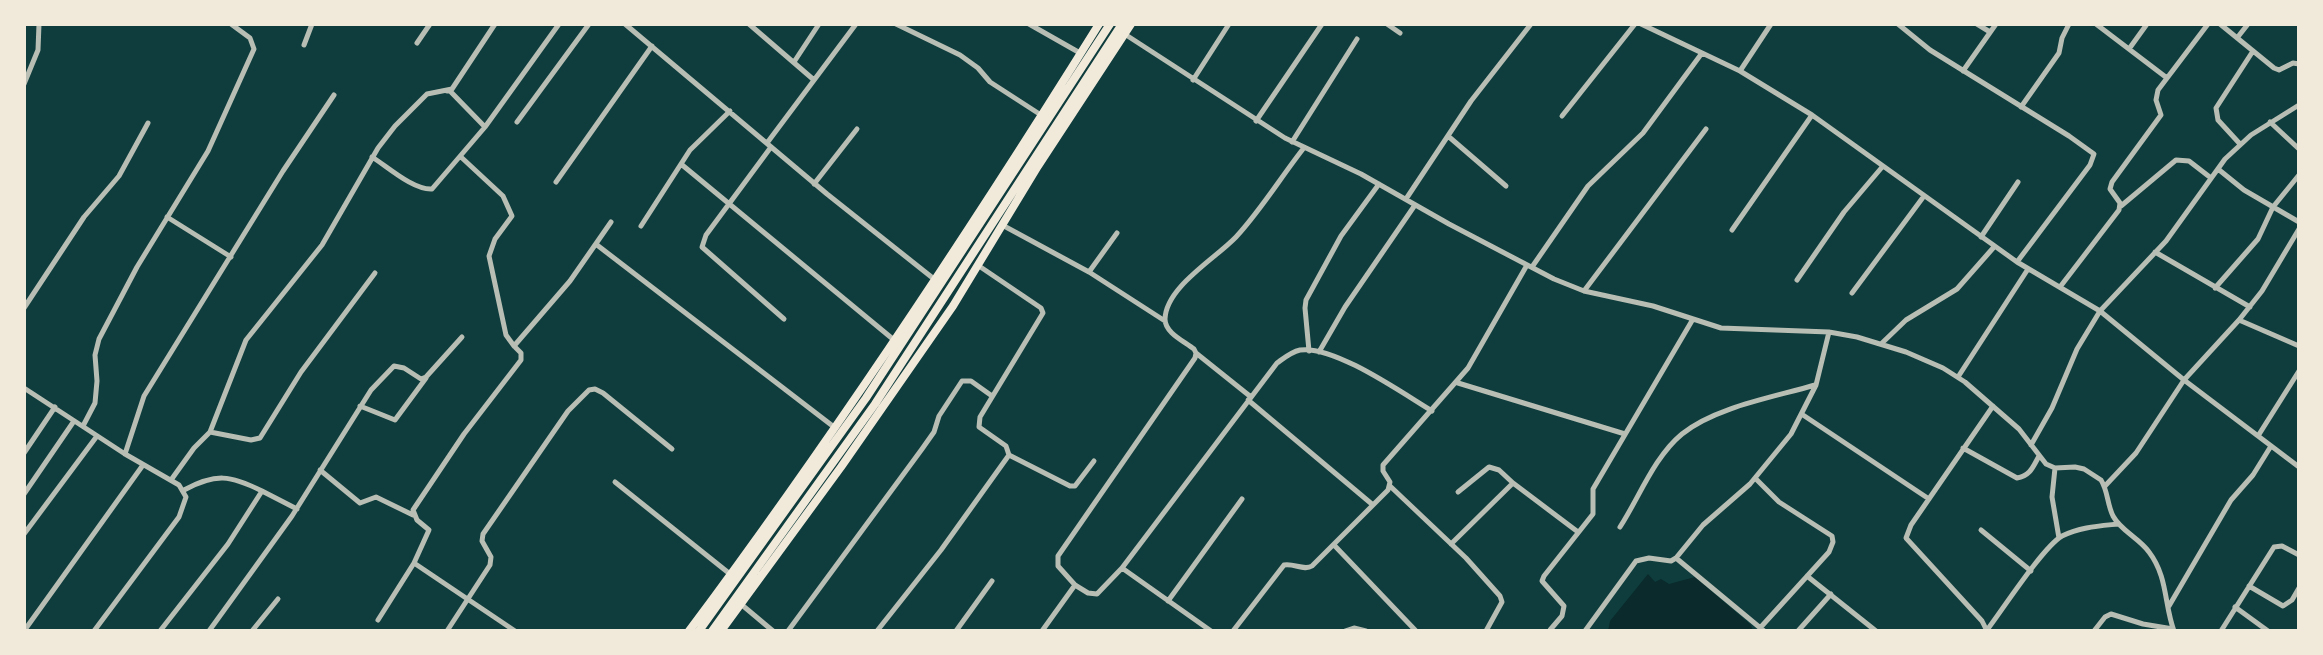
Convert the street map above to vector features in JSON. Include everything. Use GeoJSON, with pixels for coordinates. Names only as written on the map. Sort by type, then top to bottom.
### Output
{"type":"FeatureCollection","features":[{"type":"Feature","properties":{"kind":"main road"},"geometry":{"type":"LineString","coordinates":[[689,631],[835,428],[935,280],[1099,24]]}},
{"type":"Feature","properties":{"kind":"main road"},"geometry":{"type":"LineString","coordinates":[[699,631],[866,398],[1109,24]]}},
{"type":"Feature","properties":{"kind":"main road"},"geometry":{"type":"LineString","coordinates":[[712,631],[875,404],[1122,24]]}},
{"type":"Feature","properties":{"kind":"main road"},"geometry":{"type":"LineString","coordinates":[[721,631],[841,467],[979,266],[1038,166],[1131,24]]}},
{"type":"Feature","properties":{"kind":"street"},"geometry":{"type":"LineString","coordinates":[[24,84],[38,50],[39,24]]}},
{"type":"Feature","properties":{"kind":"street"},"geometry":{"type":"LineString","coordinates":[[83,426],[95,403],[95,355],[99,339],[137,267],[208,151],[254,49],[250,38],[231,24]]}},
{"type":"Feature","properties":{"kind":"street"},"geometry":{"type":"LineString","coordinates":[[304,45],[312,24]]}},
{"type":"Feature","properties":{"kind":"street"},"geometry":{"type":"LineString","coordinates":[[417,43],[430,24]]}},
{"type":"Feature","properties":{"kind":"street"},"geometry":{"type":"LineString","coordinates":[[446,91],[452,89],[495,24]]}},
{"type":"Feature","properties":{"kind":"street"},"geometry":{"type":"LineString","coordinates":[[372,157],[426,190],[437,184],[485,127],[559,24]]}},
{"type":"Feature","properties":{"kind":"street"},"geometry":{"type":"LineString","coordinates":[[517,122],[589,24]]}},
{"type":"Feature","properties":{"kind":"street"},"geometry":{"type":"LineString","coordinates":[[625,24],[814,184],[935,280]]}},
{"type":"Feature","properties":{"kind":"street"},"geometry":{"type":"LineString","coordinates":[[749,24],[814,80]]}},
{"type":"Feature","properties":{"kind":"street"},"geometry":{"type":"LineString","coordinates":[[794,62],[819,24]]}},
{"type":"Feature","properties":{"kind":"street"},"geometry":{"type":"LineString","coordinates":[[784,319],[702,247],[706,235],[856,24]]}},
{"type":"Feature","properties":{"kind":"street"},"geometry":{"type":"LineString","coordinates":[[896,24],[960,55],[990,82],[1041,115]]}},
{"type":"Feature","properties":{"kind":"street"},"geometry":{"type":"LineString","coordinates":[[1029,24],[1081,54]]}},
{"type":"Feature","properties":{"kind":"street"},"geometry":{"type":"LineString","coordinates":[[1109,24],[1303,149],[1379,184],[1529,266],[1584,291],[1733,329],[1829,332],[1881,344],[1930,362],[1958,377],[2019,429],[2046,464],[2055,468],[2084,469],[2101,480],[2118,524],[2151,554],[2167,593],[2173,630],[2111,614],[2094,631]]}},
{"type":"Feature","properties":{"kind":"street"},"geometry":{"type":"LineString","coordinates":[[1193,80],[1229,24]]}},
{"type":"Feature","properties":{"kind":"street"},"geometry":{"type":"LineString","coordinates":[[1256,121],[1322,24]]}},
{"type":"Feature","properties":{"kind":"street"},"geometry":{"type":"LineString","coordinates":[[1387,24],[1400,33]]}},
{"type":"Feature","properties":{"kind":"street"},"geometry":{"type":"LineString","coordinates":[[1406,199],[1471,101],[1531,24]]}},
{"type":"Feature","properties":{"kind":"street"},"geometry":{"type":"LineString","coordinates":[[1562,116],[1638,24],[1740,71],[1812,115],[1994,247],[2100,311],[2184,380],[2299,467]]}},
{"type":"Feature","properties":{"kind":"street"},"geometry":{"type":"LineString","coordinates":[[1740,71],[1771,24]]}},
{"type":"Feature","properties":{"kind":"street"},"geometry":{"type":"LineString","coordinates":[[1898,24],[1930,50],[2094,154],[2094,159],[2017,262]]}},
{"type":"Feature","properties":{"kind":"street"},"geometry":{"type":"LineString","coordinates":[[1977,24],[1990,32]]}},
{"type":"Feature","properties":{"kind":"street"},"geometry":{"type":"LineString","coordinates":[[1963,71],[1996,24]]}},
{"type":"Feature","properties":{"kind":"street"},"geometry":{"type":"LineString","coordinates":[[2021,107],[2056,58],[2069,24]]}},
{"type":"Feature","properties":{"kind":"street"},"geometry":{"type":"LineString","coordinates":[[2096,24],[2167,78]]}},
{"type":"Feature","properties":{"kind":"street"},"geometry":{"type":"LineString","coordinates":[[2129,49],[2147,24]]}},
{"type":"Feature","properties":{"kind":"street"},"geometry":{"type":"LineString","coordinates":[[2121,206],[2110,185],[2161,115],[2156,95],[2208,24]]}},
{"type":"Feature","properties":{"kind":"street"},"geometry":{"type":"LineString","coordinates":[[2220,24],[2279,70],[2293,63],[2299,64]]}},
{"type":"Feature","properties":{"kind":"street"},"geometry":{"type":"LineString","coordinates":[[2237,38],[2248,24]]}},
{"type":"Feature","properties":{"kind":"street"},"geometry":{"type":"LineString","coordinates":[[1292,142],[1357,39]]}},
{"type":"Feature","properties":{"kind":"street"},"geometry":{"type":"LineString","coordinates":[[556,182],[652,46]]}},
{"type":"Feature","properties":{"kind":"street"},"geometry":{"type":"LineString","coordinates":[[2240,144],[2218,120],[2216,108],[2253,51]]}},
{"type":"Feature","properties":{"kind":"street"},"geometry":{"type":"LineString","coordinates":[[1486,631],[1502,602],[1500,596],[1390,486],[1383,465],[1457,383],[1529,266],[1588,186],[1643,133],[1702,53]]}},
{"type":"Feature","properties":{"kind":"street"},"geometry":{"type":"LineString","coordinates":[[171,480],[210,432],[246,340],[322,245],[372,157],[395,126],[419,101],[434,91],[450,91],[485,127]]}},
{"type":"Feature","properties":{"kind":"street"},"geometry":{"type":"LineString","coordinates":[[125,454],[144,396],[334,95]]}},
{"type":"Feature","properties":{"kind":"street"},"geometry":{"type":"LineString","coordinates":[[2031,445],[2052,408],[2077,349],[2100,311],[2155,252],[2240,144],[2299,105]]}},
{"type":"Feature","properties":{"kind":"street"},"geometry":{"type":"LineString","coordinates":[[641,226],[702,136],[730,111]]}},
{"type":"Feature","properties":{"kind":"street"},"geometry":{"type":"LineString","coordinates":[[1732,230],[1812,115]]}},
{"type":"Feature","properties":{"kind":"street"},"geometry":{"type":"LineString","coordinates":[[2270,122],[2299,149]]}},
{"type":"Feature","properties":{"kind":"street"},"geometry":{"type":"LineString","coordinates":[[24,308],[84,217],[119,176],[148,123]]}},
{"type":"Feature","properties":{"kind":"street"},"geometry":{"type":"LineString","coordinates":[[814,184],[857,129]]}},
{"type":"Feature","properties":{"kind":"street"},"geometry":{"type":"LineString","coordinates":[[1584,291],[1706,129]]}},
{"type":"Feature","properties":{"kind":"street"},"geometry":{"type":"LineString","coordinates":[[1448,136],[1506,186]]}},
{"type":"Feature","properties":{"kind":"street"},"geometry":{"type":"LineString","coordinates":[[1303,149],[1237,236],[1175,294],[1165,321],[1167,329],[1373,505]]}},
{"type":"Feature","properties":{"kind":"street"},"geometry":{"type":"LineString","coordinates":[[414,515],[414,505],[521,360],[521,353],[506,335],[489,256],[495,239],[512,216],[503,196],[461,157]]}},
{"type":"Feature","properties":{"kind":"street"},"geometry":{"type":"LineString","coordinates":[[2060,287],[2121,206],[2176,160],[2189,161],[2211,178]]}},
{"type":"Feature","properties":{"kind":"street"},"geometry":{"type":"LineString","coordinates":[[681,164],[894,340]]}},
{"type":"Feature","properties":{"kind":"street"},"geometry":{"type":"LineString","coordinates":[[1797,280],[1844,212],[1883,166]]}},
{"type":"Feature","properties":{"kind":"street"},"geometry":{"type":"LineString","coordinates":[[2218,169],[2244,190],[2299,222]]}},
{"type":"Feature","properties":{"kind":"street"},"geometry":{"type":"LineString","coordinates":[[2215,288],[2258,239],[2273,207],[2299,175]]}},
{"type":"Feature","properties":{"kind":"street"},"geometry":{"type":"LineString","coordinates":[[1981,237],[2018,182]]}},
{"type":"Feature","properties":{"kind":"street"},"geometry":{"type":"LineString","coordinates":[[1309,351],[1306,300],[1341,236],[1379,184]]}},
{"type":"Feature","properties":{"kind":"street"},"geometry":{"type":"LineString","coordinates":[[1852,293],[1924,196]]}},
{"type":"Feature","properties":{"kind":"street"},"geometry":{"type":"LineString","coordinates":[[1319,352],[1345,307],[1415,205]]}},
{"type":"Feature","properties":{"kind":"street"},"geometry":{"type":"LineString","coordinates":[[167,217],[231,257]]}},
{"type":"Feature","properties":{"kind":"street"},"geometry":{"type":"LineString","coordinates":[[514,346],[570,281],[611,222]]}},
{"type":"Feature","properties":{"kind":"street"},"geometry":{"type":"LineString","coordinates":[[1004,226],[1089,272],[1165,321]]}},
{"type":"Feature","properties":{"kind":"street"},"geometry":{"type":"LineString","coordinates":[[2105,486],[2136,453],[2184,380],[2250,307],[2284,258],[2299,229]]}},
{"type":"Feature","properties":{"kind":"street"},"geometry":{"type":"LineString","coordinates":[[1089,272],[1117,233]]}},
{"type":"Feature","properties":{"kind":"street"},"geometry":{"type":"LineString","coordinates":[[597,245],[835,428]]}},
{"type":"Feature","properties":{"kind":"street"},"geometry":{"type":"LineString","coordinates":[[1881,344],[1906,320],[1957,289],[1994,247]]}},
{"type":"Feature","properties":{"kind":"street"},"geometry":{"type":"LineString","coordinates":[[2155,252],[2250,307]]}},
{"type":"Feature","properties":{"kind":"street"},"geometry":{"type":"LineString","coordinates":[[979,266],[1041,308],[1043,313],[980,417],[979,427],[1006,446],[1009,455],[1070,486],[1075,486],[1094,461]]}},
{"type":"Feature","properties":{"kind":"street"},"geometry":{"type":"LineString","coordinates":[[1958,377],[2028,269]]}},
{"type":"Feature","properties":{"kind":"street"},"geometry":{"type":"LineString","coordinates":[[210,432],[251,440],[260,438],[301,372],[375,273]]}},
{"type":"Feature","properties":{"kind":"street"},"geometry":{"type":"LineString","coordinates":[[1550,631],[1562,616],[1564,606],[1542,581],[1593,514],[1593,489],[1693,319]]}},
{"type":"Feature","properties":{"kind":"street"},"geometry":{"type":"LineString","coordinates":[[2239,320],[2299,346]]}},
{"type":"Feature","properties":{"kind":"street"},"geometry":{"type":"LineString","coordinates":[[1585,631],[1636,561],[1649,558],[1671,561],[1676,558],[1703,525],[1755,478],[1803,414],[1816,385],[1829,332]]}},
{"type":"Feature","properties":{"kind":"street"},"geometry":{"type":"LineString","coordinates":[[360,406],[395,420],[426,377],[462,337]]}},
{"type":"Feature","properties":{"kind":"street"},"geometry":{"type":"LineString","coordinates":[[1196,353],[1189,369],[1058,556],[1058,566],[1075,585],[1088,593],[1097,594],[1122,568],[1277,363],[1289,354],[1300,350],[1319,352],[1351,364],[1432,411]]}},
{"type":"Feature","properties":{"kind":"street"},"geometry":{"type":"LineString","coordinates":[[209,631],[297,509],[371,390],[394,366],[404,368],[421,379],[426,377]]}},
{"type":"Feature","properties":{"kind":"street"},"geometry":{"type":"LineString","coordinates":[[2258,436],[2299,371]]}},
{"type":"Feature","properties":{"kind":"street"},"geometry":{"type":"LineString","coordinates":[[788,631],[934,432],[939,416],[962,381],[971,381],[992,396]]}},
{"type":"Feature","properties":{"kind":"street"},"geometry":{"type":"LineString","coordinates":[[1457,383],[1625,434]]}},
{"type":"Feature","properties":{"kind":"street"},"geometry":{"type":"LineString","coordinates":[[1620,527],[1661,460],[1683,433],[1727,411],[1816,385]]}},
{"type":"Feature","properties":{"kind":"street"},"geometry":{"type":"LineString","coordinates":[[24,388],[184,490],[186,497],[179,517],[94,631]]}},
{"type":"Feature","properties":{"kind":"street"},"geometry":{"type":"LineString","coordinates":[[447,631],[490,565],[491,557],[482,541],[483,534],[568,411],[589,390],[603,393],[672,449]]}},
{"type":"Feature","properties":{"kind":"street"},"geometry":{"type":"LineString","coordinates":[[1993,406],[1907,531],[1906,538],[1982,621],[1987,631],[2059,538],[2076,530],[2118,524]]}},
{"type":"Feature","properties":{"kind":"street"},"geometry":{"type":"LineString","coordinates":[[24,453],[55,407]]}},
{"type":"Feature","properties":{"kind":"street"},"geometry":{"type":"LineString","coordinates":[[1803,414],[1929,499]]}},
{"type":"Feature","properties":{"kind":"street"},"geometry":{"type":"LineString","coordinates":[[24,494],[74,421]]}},
{"type":"Feature","properties":{"kind":"street"},"geometry":{"type":"LineString","coordinates":[[24,534],[97,436]]}},
{"type":"Feature","properties":{"kind":"street"},"geometry":{"type":"LineString","coordinates":[[2168,606],[2223,512],[2253,475],[2271,446]]}},
{"type":"Feature","properties":{"kind":"street"},"geometry":{"type":"LineString","coordinates":[[1963,448],[2017,478],[2025,477],[2031,471],[2039,456]]}},
{"type":"Feature","properties":{"kind":"street"},"geometry":{"type":"LineString","coordinates":[[877,631],[941,550],[1009,455]]}},
{"type":"Feature","properties":{"kind":"street"},"geometry":{"type":"LineString","coordinates":[[24,631],[143,465]]}},
{"type":"Feature","properties":{"kind":"street"},"geometry":{"type":"LineString","coordinates":[[1458,492],[1489,467],[1499,470],[1578,532]]}},
{"type":"Feature","properties":{"kind":"street"},"geometry":{"type":"LineString","coordinates":[[2055,468],[2052,497],[2059,538]]}},
{"type":"Feature","properties":{"kind":"street"},"geometry":{"type":"LineString","coordinates":[[320,470],[360,503],[376,497],[414,515],[429,530],[414,563],[378,620]]}},
{"type":"Feature","properties":{"kind":"street"},"geometry":{"type":"LineString","coordinates":[[184,490],[207,478],[239,480],[297,509]]}},
{"type":"Feature","properties":{"kind":"street"},"geometry":{"type":"LineString","coordinates":[[1676,558],[1762,629],[1829,552],[1833,542],[1832,536],[1779,502],[1755,478]]}},
{"type":"Feature","properties":{"kind":"street"},"geometry":{"type":"LineString","coordinates":[[615,482],[731,574]]}},
{"type":"Feature","properties":{"kind":"street"},"geometry":{"type":"LineString","coordinates":[[1451,544],[1513,483]]}},
{"type":"Feature","properties":{"kind":"street"},"geometry":{"type":"LineString","coordinates":[[1233,631],[1284,565],[1308,568],[1390,486]]}},
{"type":"Feature","properties":{"kind":"street"},"geometry":{"type":"LineString","coordinates":[[160,631],[228,544],[262,491]]}},
{"type":"Feature","properties":{"kind":"street"},"geometry":{"type":"LineString","coordinates":[[1168,601],[1242,499]]}},
{"type":"Feature","properties":{"kind":"street"},"geometry":{"type":"LineString","coordinates":[[1981,530],[2031,571]]}},
{"type":"Feature","properties":{"kind":"street"},"geometry":{"type":"LineString","coordinates":[[1334,545],[1416,631]]}},
{"type":"Feature","properties":{"kind":"street"},"geometry":{"type":"LineString","coordinates":[[2221,631],[2274,547],[2282,546],[2299,555]]}},
{"type":"Feature","properties":{"kind":"street"},"geometry":{"type":"LineString","coordinates":[[414,563],[515,631]]}},
{"type":"Feature","properties":{"kind":"street"},"geometry":{"type":"LineString","coordinates":[[1122,568],[1201,628],[1211,631]]}},
{"type":"Feature","properties":{"kind":"street"},"geometry":{"type":"LineString","coordinates":[[1807,576],[1876,631]]}},
{"type":"Feature","properties":{"kind":"street"},"geometry":{"type":"LineString","coordinates":[[956,631],[992,581]]}},
{"type":"Feature","properties":{"kind":"street"},"geometry":{"type":"LineString","coordinates":[[1042,631],[1075,585]]}},
{"type":"Feature","properties":{"kind":"street"},"geometry":{"type":"LineString","coordinates":[[2249,586],[2283,606],[2292,600],[2299,588]]}},
{"type":"Feature","properties":{"kind":"street"},"geometry":{"type":"LineString","coordinates":[[1798,631],[1831,594]]}},
{"type":"Feature","properties":{"kind":"street"},"geometry":{"type":"LineString","coordinates":[[252,631],[278,599]]}},
{"type":"Feature","properties":{"kind":"street"},"geometry":{"type":"LineString","coordinates":[[742,605],[773,631]]}},
{"type":"Feature","properties":{"kind":"street"},"geometry":{"type":"LineString","coordinates":[[2235,607],[2268,631]]}},
{"type":"Feature","properties":{"kind":"street"},"geometry":{"type":"LineString","coordinates":[[1345,631],[1354,628],[1366,631]]}},
{"type":"Feature","properties":{"kind":"water"},"geometry":{"type":"Polygon","coordinates":[[[1648,574],[1655,582],[1661,579],[1669,584],[1695,577],[1751,625],[1753,631],[1608,631],[1610,621],[1648,574]]]}}]}
